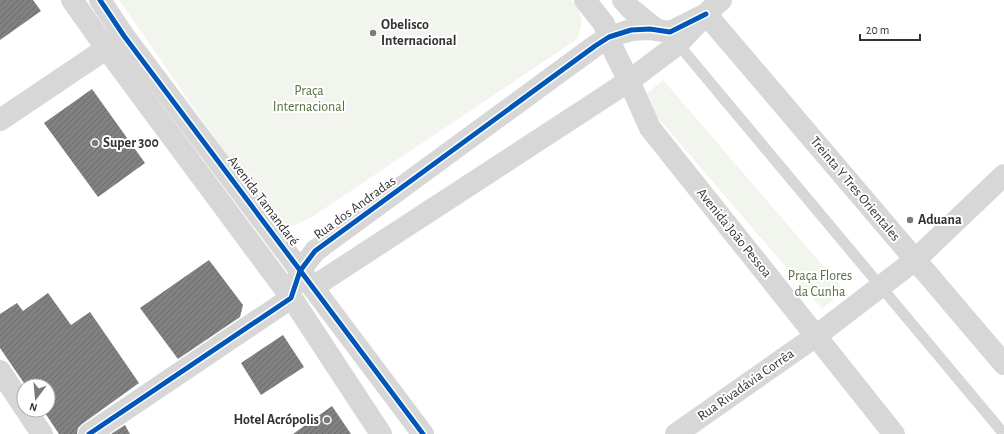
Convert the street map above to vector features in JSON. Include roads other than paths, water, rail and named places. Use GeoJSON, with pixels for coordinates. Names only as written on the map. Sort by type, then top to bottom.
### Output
{"type":"FeatureCollection","features":[{"type":"Feature","properties":{"kind":"street"},"geometry":{"type":"LineString","coordinates":[[72,0],[292,298],[381,434]]}},
{"type":"Feature","properties":{"kind":"street","name":"Avenida Tamandaré"},"geometry":{"type":"LineString","coordinates":[[100,0],[124,36],[423,434]]}},
{"type":"Feature","properties":{"kind":"street"},"geometry":{"type":"LineString","coordinates":[[585,0],[604,24],[613,49],[630,81]]}},
{"type":"Feature","properties":{"kind":"street"},"geometry":{"type":"LineString","coordinates":[[623,0],[664,45]]}},
{"type":"Feature","properties":{"kind":"street"},"geometry":{"type":"LineString","coordinates":[[619,62],[632,66],[664,45],[713,7]]}},
{"type":"Feature","properties":{"kind":"street","name":"Treinta Y Tres Orientales"},"geometry":{"type":"LineString","coordinates":[[713,7],[915,260],[1004,364]]}},
{"type":"Feature","properties":{"kind":"street","name":"Rua dos Andradas"},"geometry":{"type":"LineString","coordinates":[[292,298],[307,279],[315,251],[594,46],[609,37],[631,30],[650,29],[664,45]]}},
{"type":"Feature","properties":{"kind":"street"},"geometry":{"type":"LineString","coordinates":[[0,120],[124,36]]}},
{"type":"Feature","properties":{"kind":"street"},"geometry":{"type":"LineString","coordinates":[[307,279],[630,81],[664,45]]}},
{"type":"Feature","properties":{"kind":"street","name":"Avenida João Pessoa"},"geometry":{"type":"LineString","coordinates":[[630,81],[650,128],[894,434]]}},
{"type":"Feature","properties":{"kind":"street","name":"Rua Rivadávia Corrêa"},"geometry":{"type":"LineString","coordinates":[[676,434],[816,336],[881,287],[915,260],[1004,175]]}},
{"type":"Feature","properties":{"kind":"street"},"geometry":{"type":"LineString","coordinates":[[89,434],[292,298]]}},
{"type":"Feature","properties":{"kind":"street"},"geometry":{"type":"LineString","coordinates":[[0,371],[16,395]]}},
{"type":"Feature","properties":{"kind":"street"},"geometry":{"type":"LineString","coordinates":[[31,418],[42,434]]}},
{"type":"Feature","properties":{"kind":"lane"},"geometry":{"type":"LineString","coordinates":[[664,45],[881,287],[1004,434]]}},
{"type":"Feature","properties":{"kind":"place","name":"Obelisco Internacional"},"geometry":{"type":"Point","coordinates":[373,33]}},
{"type":"Feature","properties":{"kind":"place","name":"Super 300"},"geometry":{"type":"Point","coordinates":[95,143]}},
{"type":"Feature","properties":{"kind":"place","name":"Aduana"},"geometry":{"type":"Point","coordinates":[910,220]}},
{"type":"Feature","properties":{"kind":"place","name":"Hotel Acrópolis"},"geometry":{"type":"Point","coordinates":[327,420]}},
{"type":"Feature","properties":{"kind":"park label","name":"Praça Internacional"},"geometry":{"type":"Point","coordinates":[309,100]}},
{"type":"Feature","properties":{"kind":"park label","name":"Praça Flores da Cunha"},"geometry":{"type":"Point","coordinates":[820,284]}}]}
